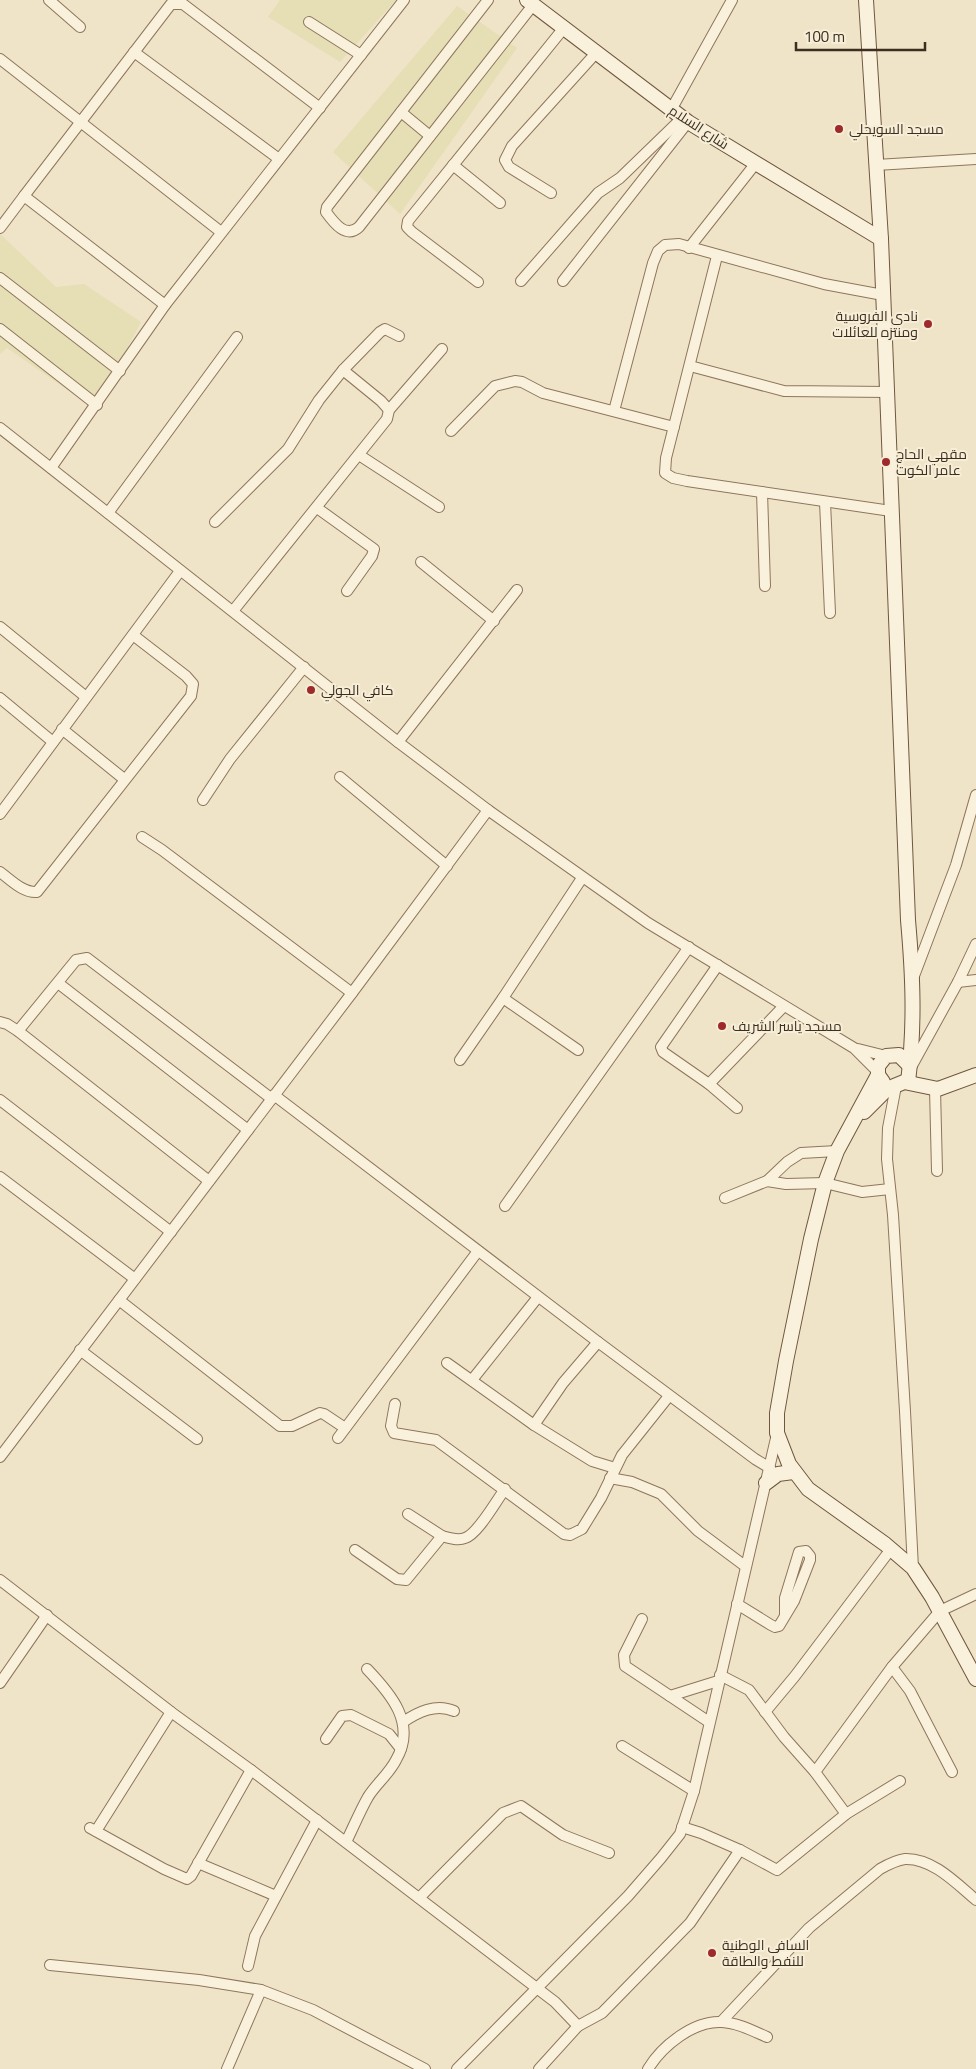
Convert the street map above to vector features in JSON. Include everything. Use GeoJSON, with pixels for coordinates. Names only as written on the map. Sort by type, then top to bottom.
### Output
{"type":"FeatureCollection","features":[{"type":"Feature","properties":{"kind":"main road"},"geometry":{"type":"LineString","coordinates":[[851,1127],[874,1100],[903,1078],[913,1036],[913,978],[908,920],[891,511],[888,392],[881,239],[866,0]]}},
{"type":"Feature","properties":{"kind":"main road","name":"شارع السلام"},"geometry":{"type":"LineString","coordinates":[[530,3],[680,117],[881,239]]}},
{"type":"Feature","properties":{"kind":"main road"},"geometry":{"type":"LineString","coordinates":[[913,1017],[906,1037],[880,1062],[878,1073],[837,1151],[825,1183],[811,1239],[776,1413],[777,1433],[784,1455],[794,1472],[816,1496],[891,1548],[913,1568],[940,1611],[976,1679]]}},
{"type":"Feature","properties":{"kind":"main road"},"geometry":{"type":"LineString","coordinates":[[888,1055],[904,1057],[903,1078]]}},
{"type":"Feature","properties":{"kind":"main road"},"geometry":{"type":"LineString","coordinates":[[878,1073],[883,1083],[903,1078],[935,1089],[944,1088],[976,1075]]}},
{"type":"Feature","properties":{"kind":"main road"},"geometry":{"type":"LineString","coordinates":[[766,1483],[778,1474],[794,1472]]}},
{"type":"Feature","properties":{"kind":"street"},"geometry":{"type":"LineString","coordinates":[[49,0],[80,27]]}},
{"type":"Feature","properties":{"kind":"street"},"geometry":{"type":"LineString","coordinates":[[51,468],[97,405],[165,305],[404,0]]}},
{"type":"Feature","properties":{"kind":"street"},"geometry":{"type":"LineString","coordinates":[[488,0],[327,207],[326,212],[343,230],[354,232],[359,227],[530,3]]}},
{"type":"Feature","properties":{"kind":"street"},"geometry":{"type":"LineString","coordinates":[[562,281],[680,117],[732,0]]}},
{"type":"Feature","properties":{"kind":"street"},"geometry":{"type":"LineString","coordinates":[[0,228],[80,121],[172,4],[177,1],[320,108]]}},
{"type":"Feature","properties":{"kind":"street"},"geometry":{"type":"LineString","coordinates":[[309,22],[361,55]]}},
{"type":"Feature","properties":{"kind":"street"},"geometry":{"type":"LineString","coordinates":[[478,282],[407,226],[408,220],[563,29]]}},
{"type":"Feature","properties":{"kind":"street"},"geometry":{"type":"LineString","coordinates":[[134,52],[279,159]]}},
{"type":"Feature","properties":{"kind":"street"},"geometry":{"type":"LineString","coordinates":[[551,193],[509,167],[505,160],[507,154],[596,54]]}},
{"type":"Feature","properties":{"kind":"street"},"geometry":{"type":"LineString","coordinates":[[0,59],[222,232]]}},
{"type":"Feature","properties":{"kind":"street"},"geometry":{"type":"LineString","coordinates":[[401,112],[430,136]]}},
{"type":"Feature","properties":{"kind":"street"},"geometry":{"type":"LineString","coordinates":[[521,281],[598,193],[620,178],[680,117]]}},
{"type":"Feature","properties":{"kind":"street"},"geometry":{"type":"LineString","coordinates":[[876,165],[976,159]]}},
{"type":"Feature","properties":{"kind":"street"},"geometry":{"type":"LineString","coordinates":[[689,248],[756,163]]}},
{"type":"Feature","properties":{"kind":"street"},"geometry":{"type":"LineString","coordinates":[[453,165],[500,203]]}},
{"type":"Feature","properties":{"kind":"street"},"geometry":{"type":"LineString","coordinates":[[24,196],[165,305]]}},
{"type":"Feature","properties":{"kind":"street"},"geometry":{"type":"LineString","coordinates":[[614,411],[648,278],[655,256],[661,247],[668,244],[679,244],[824,284],[883,294]]}},
{"type":"Feature","properties":{"kind":"street"},"geometry":{"type":"LineString","coordinates":[[717,256],[664,466],[665,473],[669,477],[891,511]]}},
{"type":"Feature","properties":{"kind":"street"},"geometry":{"type":"LineString","coordinates":[[0,278],[120,371]]}},
{"type":"Feature","properties":{"kind":"street"},"geometry":{"type":"LineString","coordinates":[[0,329],[97,405]]}},
{"type":"Feature","properties":{"kind":"street"},"geometry":{"type":"LineString","coordinates":[[215,522],[288,449],[319,400],[342,370],[385,329],[399,336]]}},
{"type":"Feature","properties":{"kind":"street"},"geometry":{"type":"LineString","coordinates":[[108,513],[237,337]]}},
{"type":"Feature","properties":{"kind":"street"},"geometry":{"type":"LineString","coordinates":[[232,612],[387,419],[389,410],[442,349]]}},
{"type":"Feature","properties":{"kind":"street"},"geometry":{"type":"LineString","coordinates":[[690,366],[784,391],[888,392]]}},
{"type":"Feature","properties":{"kind":"street"},"geometry":{"type":"LineString","coordinates":[[342,370],[382,402],[389,410]]}},
{"type":"Feature","properties":{"kind":"street"},"geometry":{"type":"LineString","coordinates":[[450,431],[495,386],[515,381],[522,382],[543,393],[674,427]]}},
{"type":"Feature","properties":{"kind":"street"},"geometry":{"type":"LineString","coordinates":[[0,428],[398,742],[488,810],[648,923],[854,1048],[878,1073]]}},
{"type":"Feature","properties":{"kind":"street"},"geometry":{"type":"LineString","coordinates":[[359,455],[439,508]]}},
{"type":"Feature","properties":{"kind":"street"},"geometry":{"type":"LineString","coordinates":[[762,492],[764,586]]}},
{"type":"Feature","properties":{"kind":"street"},"geometry":{"type":"LineString","coordinates":[[825,502],[830,612]]}},
{"type":"Feature","properties":{"kind":"street"},"geometry":{"type":"LineString","coordinates":[[317,508],[374,549],[372,556],[347,591]]}},
{"type":"Feature","properties":{"kind":"street"},"geometry":{"type":"LineString","coordinates":[[421,562],[494,621]]}},
{"type":"Feature","properties":{"kind":"street"},"geometry":{"type":"LineString","coordinates":[[0,814],[180,571]]}},
{"type":"Feature","properties":{"kind":"street"},"geometry":{"type":"LineString","coordinates":[[398,742],[517,590]]}},
{"type":"Feature","properties":{"kind":"street"},"geometry":{"type":"LineString","coordinates":[[0,627],[86,698]]}},
{"type":"Feature","properties":{"kind":"street"},"geometry":{"type":"LineString","coordinates":[[0,872],[24,890],[37,892],[124,779],[185,704],[193,691],[193,684],[186,676],[133,635]]}},
{"type":"Feature","properties":{"kind":"street"},"geometry":{"type":"LineString","coordinates":[[203,800],[230,759],[304,667]]}},
{"type":"Feature","properties":{"kind":"street"},"geometry":{"type":"LineString","coordinates":[[0,698],[53,742]]}},
{"type":"Feature","properties":{"kind":"street"},"geometry":{"type":"LineString","coordinates":[[62,729],[124,779]]}},
{"type":"Feature","properties":{"kind":"street"},"geometry":{"type":"LineString","coordinates":[[340,777],[447,866]]}},
{"type":"Feature","properties":{"kind":"street"},"geometry":{"type":"LineString","coordinates":[[913,978],[956,865],[976,796]]}},
{"type":"Feature","properties":{"kind":"street"},"geometry":{"type":"LineString","coordinates":[[0,1457],[352,993],[488,810]]}},
{"type":"Feature","properties":{"kind":"street"},"geometry":{"type":"LineString","coordinates":[[142,837],[352,993]]}},
{"type":"Feature","properties":{"kind":"street"},"geometry":{"type":"LineString","coordinates":[[460,1060],[582,878]]}},
{"type":"Feature","properties":{"kind":"street"},"geometry":{"type":"LineString","coordinates":[[913,1568],[887,1137],[903,1078],[958,982],[976,944]]}},
{"type":"Feature","properties":{"kind":"street"},"geometry":{"type":"LineString","coordinates":[[505,1206],[689,947]]}},
{"type":"Feature","properties":{"kind":"street"},"geometry":{"type":"LineString","coordinates":[[18,1031],[76,960],[81,958],[92,961],[669,1396],[770,1468]]}},
{"type":"Feature","properties":{"kind":"street"},"geometry":{"type":"LineString","coordinates":[[718,965],[661,1047],[663,1052],[709,1084],[737,1108]]}},
{"type":"Feature","properties":{"kind":"street"},"geometry":{"type":"LineString","coordinates":[[958,982],[976,980]]}},
{"type":"Feature","properties":{"kind":"street"},"geometry":{"type":"LineString","coordinates":[[58,983],[248,1130]]}},
{"type":"Feature","properties":{"kind":"street"},"geometry":{"type":"LineString","coordinates":[[503,998],[578,1050]]}},
{"type":"Feature","properties":{"kind":"street"},"geometry":{"type":"LineString","coordinates":[[709,1084],[784,1006]]}},
{"type":"Feature","properties":{"kind":"street"},"geometry":{"type":"LineString","coordinates":[[0,1022],[18,1031],[209,1181]]}},
{"type":"Feature","properties":{"kind":"street"},"geometry":{"type":"LineString","coordinates":[[854,1048],[888,1055]]}},
{"type":"Feature","properties":{"kind":"street"},"geometry":{"type":"LineString","coordinates":[[935,1089],[937,1171]]}},
{"type":"Feature","properties":{"kind":"street"},"geometry":{"type":"LineString","coordinates":[[0,1100],[171,1232]]}},
{"type":"Feature","properties":{"kind":"street"},"geometry":{"type":"LineString","coordinates":[[725,1198],[767,1181],[787,1162],[801,1153],[837,1151]]}},
{"type":"Feature","properties":{"kind":"street"},"geometry":{"type":"LineString","coordinates":[[0,1177],[134,1279]]}},
{"type":"Feature","properties":{"kind":"street"},"geometry":{"type":"LineString","coordinates":[[767,1181],[786,1184],[825,1183],[862,1192],[890,1189]]}},
{"type":"Feature","properties":{"kind":"street"},"geometry":{"type":"LineString","coordinates":[[338,1438],[478,1251]]}},
{"type":"Feature","properties":{"kind":"street"},"geometry":{"type":"LineString","coordinates":[[472,1380],[538,1296]]}},
{"type":"Feature","properties":{"kind":"street"},"geometry":{"type":"LineString","coordinates":[[119,1300],[280,1426],[292,1426],[320,1413],[345,1428]]}},
{"type":"Feature","properties":{"kind":"street"},"geometry":{"type":"LineString","coordinates":[[534,1425],[563,1383],[598,1342]]}},
{"type":"Feature","properties":{"kind":"street"},"geometry":{"type":"LineString","coordinates":[[80,1350],[198,1439]]}},
{"type":"Feature","properties":{"kind":"street"},"geometry":{"type":"LineString","coordinates":[[447,1362],[534,1425],[592,1461],[615,1468]]}},
{"type":"Feature","properties":{"kind":"street"},"geometry":{"type":"LineString","coordinates":[[395,1404],[391,1426],[394,1433],[436,1440],[564,1534],[570,1535],[582,1529],[602,1498],[615,1468],[629,1445],[669,1396]]}},
{"type":"Feature","properties":{"kind":"street"},"geometry":{"type":"LineString","coordinates":[[457,2069],[628,1896],[680,1834],[694,1791],[777,1433]]}},
{"type":"Feature","properties":{"kind":"street"},"geometry":{"type":"LineString","coordinates":[[610,1478],[632,1482],[661,1494],[698,1531],[745,1566]]}},
{"type":"Feature","properties":{"kind":"street"},"geometry":{"type":"LineString","coordinates":[[408,1514],[442,1536],[459,1539],[465,1538],[473,1533],[505,1489]]}},
{"type":"Feature","properties":{"kind":"street"},"geometry":{"type":"LineString","coordinates":[[355,1550],[397,1579],[403,1581],[410,1576],[442,1536]]}},
{"type":"Feature","properties":{"kind":"street"},"geometry":{"type":"LineString","coordinates":[[765,1712],[795,1676],[891,1548]]}},
{"type":"Feature","properties":{"kind":"street"},"geometry":{"type":"LineString","coordinates":[[737,1604],[775,1627],[779,1626],[785,1616],[794,1601],[810,1560],[810,1556],[806,1551],[799,1552],[784,1598],[785,1616]]}},
{"type":"Feature","properties":{"kind":"street"},"geometry":{"type":"LineString","coordinates":[[0,1580],[171,1712],[251,1770],[536,1987],[555,2002],[578,2026]]}},
{"type":"Feature","properties":{"kind":"street"},"geometry":{"type":"LineString","coordinates":[[815,1772],[892,1667],[940,1611],[976,1594]]}},
{"type":"Feature","properties":{"kind":"street"},"geometry":{"type":"LineString","coordinates":[[0,1683],[47,1615]]}},
{"type":"Feature","properties":{"kind":"street"},"geometry":{"type":"LineString","coordinates":[[642,1619],[624,1655],[624,1663],[709,1722]]}},
{"type":"Feature","properties":{"kind":"street"},"geometry":{"type":"LineString","coordinates":[[892,1667],[910,1691],[952,1772]]}},
{"type":"Feature","properties":{"kind":"street"},"geometry":{"type":"LineString","coordinates":[[346,1842],[368,1798],[396,1760],[400,1749],[403,1722],[394,1701],[367,1669]]}},
{"type":"Feature","properties":{"kind":"street"},"geometry":{"type":"LineString","coordinates":[[670,1696],[719,1678],[749,1690],[846,1814]]}},
{"type":"Feature","properties":{"kind":"street"},"geometry":{"type":"LineString","coordinates":[[403,1722],[418,1713],[436,1708],[447,1708],[454,1711]]}},
{"type":"Feature","properties":{"kind":"street"},"geometry":{"type":"LineString","coordinates":[[171,1712],[93,1830],[184,1879],[191,1876],[251,1770]]}},
{"type":"Feature","properties":{"kind":"street"},"geometry":{"type":"LineString","coordinates":[[326,1739],[342,1716],[351,1715],[389,1734],[400,1749]]}},
{"type":"Feature","properties":{"kind":"street"},"geometry":{"type":"LineString","coordinates":[[622,1746],[694,1791]]}},
{"type":"Feature","properties":{"kind":"street"},"geometry":{"type":"LineString","coordinates":[[682,1827],[740,1850],[772,1869],[780,1869],[846,1814],[900,1781]]}},
{"type":"Feature","properties":{"kind":"street"},"geometry":{"type":"LineString","coordinates":[[420,1898],[503,1813],[521,1806],[563,1835],[609,1853]]}},
{"type":"Feature","properties":{"kind":"street"},"geometry":{"type":"LineString","coordinates":[[248,1966],[255,1936],[317,1820]]}},
{"type":"Feature","properties":{"kind":"street"},"geometry":{"type":"LineString","coordinates":[[539,2069],[578,2026],[602,2013],[690,1923],[740,1850]]}},
{"type":"Feature","properties":{"kind":"street"},"geometry":{"type":"LineString","coordinates":[[721,2022],[809,1928],[880,1869],[892,1863],[904,1859],[918,1860],[942,1872],[976,1900]]}},
{"type":"Feature","properties":{"kind":"street"},"geometry":{"type":"LineString","coordinates":[[198,1863],[276,1896]]}},
{"type":"Feature","properties":{"kind":"street"},"geometry":{"type":"LineString","coordinates":[[50,1965],[199,1980],[261,1990],[313,2010],[425,2069]]}},
{"type":"Feature","properties":{"kind":"street"},"geometry":{"type":"LineString","coordinates":[[227,2069],[261,1990]]}},
{"type":"Feature","properties":{"kind":"street"},"geometry":{"type":"LineString","coordinates":[[648,2069],[666,2047],[684,2034],[702,2026],[721,2022],[747,2028],[767,2037]]}},
{"type":"Feature","properties":{"kind":"shaded area"},"geometry":{"type":"Polygon","coordinates":[[[280,0],[396,0],[340,62],[268,17],[280,0]]]}},
{"type":"Feature","properties":{"kind":"shaded area"},"geometry":{"type":"Polygon","coordinates":[[[457,6],[517,48],[400,214],[333,152],[457,6]]]}},
{"type":"Feature","properties":{"kind":"shaded area"},"geometry":{"type":"Polygon","coordinates":[[[0,234],[56,287],[84,284],[141,322],[95,409],[7,348],[0,354],[0,234]]]}},
{"type":"Feature","properties":{"kind":"place","name":"مسجد السويحلي"},"geometry":{"type":"Point","coordinates":[839,129]}},
{"type":"Feature","properties":{"kind":"place","name":"نادي الفروسية ومنتزه للعائلات"},"geometry":{"type":"Point","coordinates":[928,324]}},
{"type":"Feature","properties":{"kind":"place","name":"مقهي الحاج عامر الكوت"},"geometry":{"type":"Point","coordinates":[886,462]}},
{"type":"Feature","properties":{"kind":"place","name":"كافي الجولي"},"geometry":{"type":"Point","coordinates":[311,690]}},
{"type":"Feature","properties":{"kind":"place","name":"مسجد ياسر الشريف"},"geometry":{"type":"Point","coordinates":[722,1026]}},
{"type":"Feature","properties":{"kind":"place","name":"السافي الوطنية للنفط والطاقة"},"geometry":{"type":"Point","coordinates":[712,1953]}}]}
